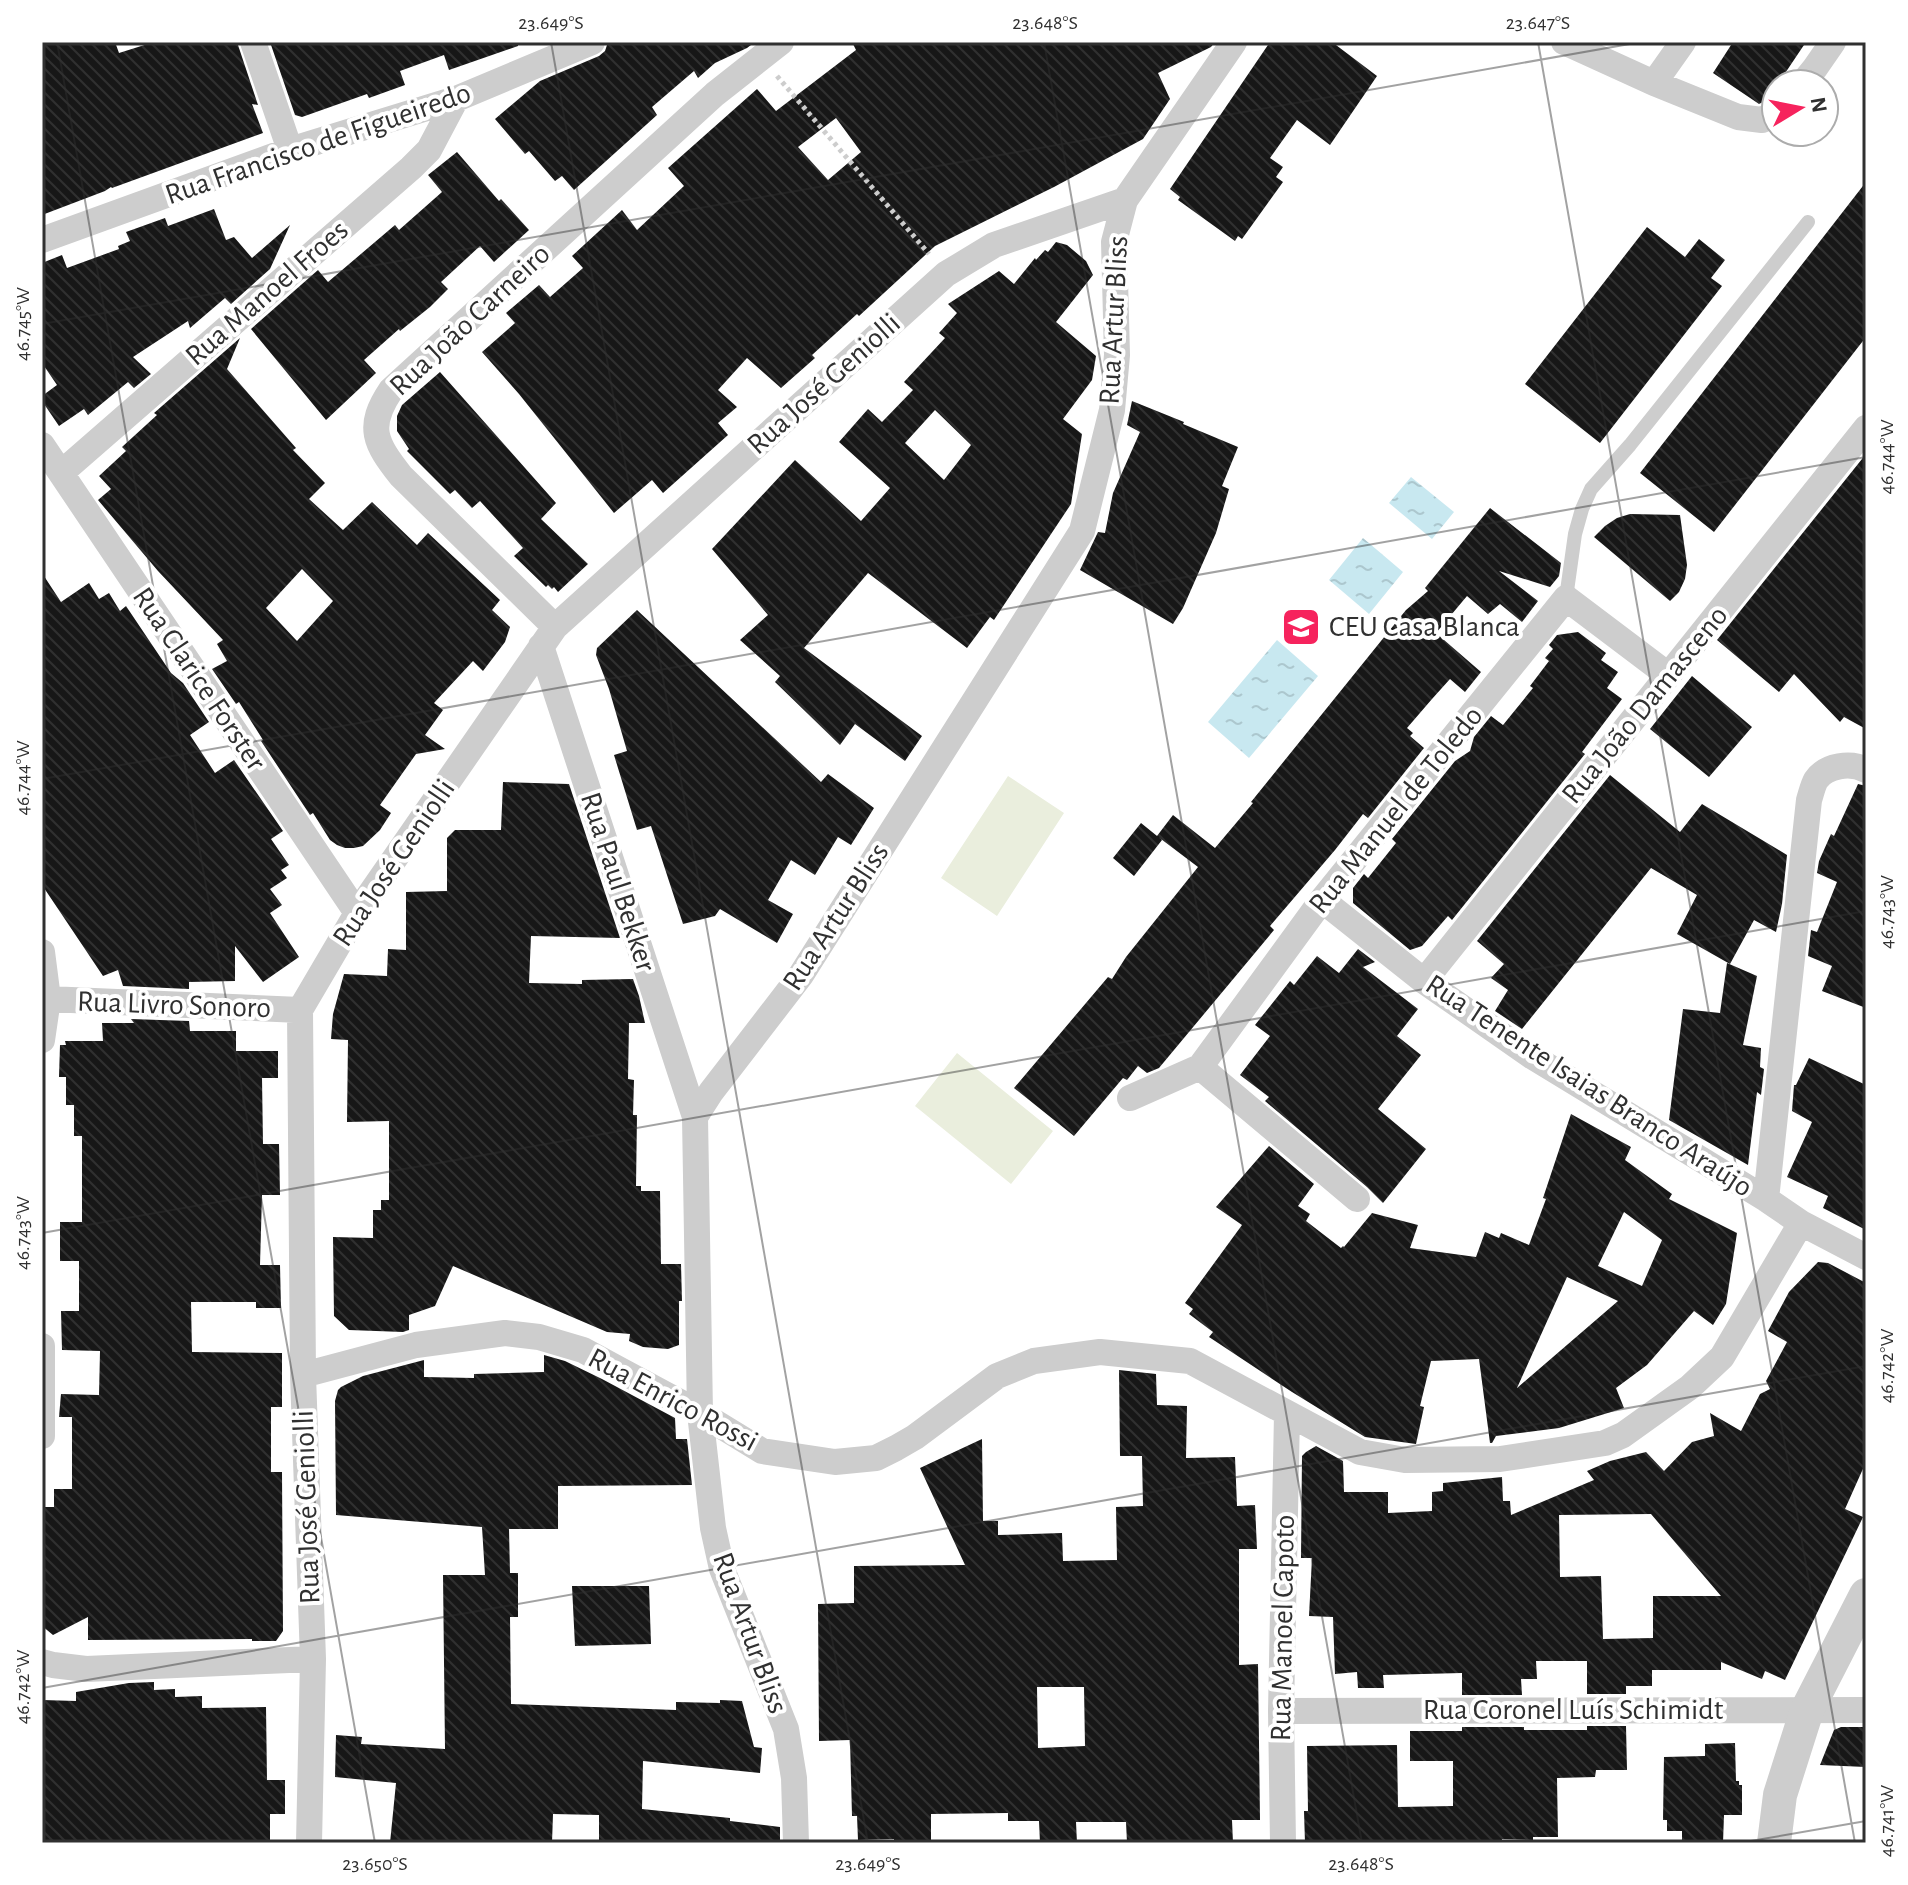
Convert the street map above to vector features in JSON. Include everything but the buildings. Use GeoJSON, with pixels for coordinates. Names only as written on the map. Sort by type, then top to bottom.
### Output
{"type":"FeatureCollection","features":[{"type":"Feature","properties":{"kind":"street"},"geometry":{"type":"LineString","coordinates":[[253,42],[290,150]]}},
{"type":"Feature","properties":{"kind":"street","name":"Rua Francisco de Figueiredo"},"geometry":{"type":"LineString","coordinates":[[42,240],[290,150],[456,99],[592,42]]}},
{"type":"Feature","properties":{"kind":"street","name":"Rua Artur Bliss"},"geometry":{"type":"LineString","coordinates":[[796,1843],[794,1778],[786,1729],[722,1569],[713,1528],[700,1413],[695,1117],[801,975],[1082,531],[1112,410],[1117,355],[1114,242],[1125,200],[1234,42]]}},
{"type":"Feature","properties":{"kind":"street"},"geometry":{"type":"LineString","coordinates":[[1564,42],[1738,117],[1760,120]]}},
{"type":"Feature","properties":{"kind":"street"},"geometry":{"type":"LineString","coordinates":[[1654,83],[1683,42]]}},
{"type":"Feature","properties":{"kind":"street"},"geometry":{"type":"LineString","coordinates":[[1815,68],[1833,42]]}},
{"type":"Feature","properties":{"kind":"street","name":"Rua João Carneiro"},"geometry":{"type":"LineString","coordinates":[[548,637],[386,457],[376,426],[378,409],[402,379],[715,94],[771,50]]}},
{"type":"Feature","properties":{"kind":"street","name":"Rua Manoel Froes"},"geometry":{"type":"LineString","coordinates":[[61,473],[411,168],[429,150],[456,99]]}},
{"type":"Feature","properties":{"kind":"street","name":"Rua José Geniolli"},"geometry":{"type":"LineString","coordinates":[[309,1843],[313,1659],[303,1375],[300,1010],[357,913],[548,637],[946,274],[994,245],[1125,200]]}},
{"type":"Feature","properties":{"kind":"street","name":"Rua João Damasceno"},"geometry":{"type":"LineString","coordinates":[[1424,981],[1866,428]]}},
{"type":"Feature","properties":{"kind":"street","name":"Rua Clarice Forster"},"geometry":{"type":"LineString","coordinates":[[42,445],[357,913]]}},
{"type":"Feature","properties":{"kind":"street"},"geometry":{"type":"LineString","coordinates":[[1566,598],[1668,675]]}},
{"type":"Feature","properties":{"kind":"street","name":"Rua Manuel de Toledo"},"geometry":{"type":"LineString","coordinates":[[1130,1098],[1200,1067],[1322,900],[1566,598]]}},
{"type":"Feature","properties":{"kind":"street","name":"Rua Paul Bekker"},"geometry":{"type":"LineString","coordinates":[[548,637],[695,1117]]}},
{"type":"Feature","properties":{"kind":"street"},"geometry":{"type":"LineString","coordinates":[[1766,1199],[1809,800],[1816,779],[1835,767],[1860,767],[1866,770]]}},
{"type":"Feature","properties":{"kind":"street","name":"Rua Tenente Isaias Branco Araújo"},"geometry":{"type":"LineString","coordinates":[[1322,900],[1424,981],[1533,1057],[1801,1223],[1866,1257]]}},
{"type":"Feature","properties":{"kind":"street"},"geometry":{"type":"LineString","coordinates":[[42,952],[48,999],[42,1040]]}},
{"type":"Feature","properties":{"kind":"street","name":"Rua Livro Sonoro"},"geometry":{"type":"LineString","coordinates":[[48,999],[300,1010]]}},
{"type":"Feature","properties":{"kind":"street"},"geometry":{"type":"LineString","coordinates":[[1200,1067],[1357,1199]]}},
{"type":"Feature","properties":{"kind":"street","name":"Rua Enrico Rossi"},"geometry":{"type":"LineString","coordinates":[[303,1375],[416,1345],[505,1333],[539,1337],[583,1350],[700,1413],[762,1451],[835,1462],[876,1458],[915,1437],[997,1376],[1034,1361],[1100,1352],[1190,1361],[1360,1452],[1405,1460],[1500,1459],[1605,1443],[1623,1435],[1690,1387],[1722,1357],[1801,1223]]}},
{"type":"Feature","properties":{"kind":"street"},"geometry":{"type":"LineString","coordinates":[[42,1346],[42,1436]]}},
{"type":"Feature","properties":{"kind":"street","name":"Rua Manoel Capoto"},"geometry":{"type":"LineString","coordinates":[[1283,1843],[1281,1711],[1287,1414]]}},
{"type":"Feature","properties":{"kind":"street"},"geometry":{"type":"LineString","coordinates":[[1774,1843],[1780,1795],[1807,1710],[1866,1595]]}},
{"type":"Feature","properties":{"kind":"street"},"geometry":{"type":"LineString","coordinates":[[42,1662],[86,1669],[313,1659]]}},
{"type":"Feature","properties":{"kind":"street","name":"Rua Coronel Luís Schimidt"},"geometry":{"type":"LineString","coordinates":[[1281,1711],[1866,1710]]}},
{"type":"Feature","properties":{"kind":"lane"},"geometry":{"type":"LineString","coordinates":[[1566,598],[1575,534],[1591,489],[1630,445],[1808,222]]}},
{"type":"Feature","properties":{"kind":"path"},"geometry":{"type":"LineString","coordinates":[[771,50],[946,274]]}},
{"type":"Feature","properties":{"kind":"green space"},"geometry":{"type":"Polygon","coordinates":[[[1008,776],[1064,813],[997,916],[941,878],[1008,776]]]}},
{"type":"Feature","properties":{"kind":"green space"},"geometry":{"type":"Polygon","coordinates":[[[957,1053],[1053,1131],[1011,1184],[915,1106],[957,1053]]]}},
{"type":"Feature","properties":{"kind":"water"},"geometry":{"type":"Polygon","coordinates":[[[1411,477],[1454,512],[1432,539],[1389,503],[1411,477]]]}},
{"type":"Feature","properties":{"kind":"water"},"geometry":{"type":"Polygon","coordinates":[[[1363,538],[1403,572],[1369,614],[1329,580],[1363,538]]]}},
{"type":"Feature","properties":{"kind":"water"},"geometry":{"type":"Polygon","coordinates":[[[1277,640],[1318,676],[1249,758],[1208,722],[1277,640]]]}},
{"type":"Feature","properties":{"kind":"place","name":"CEU Casa Blanca"},"geometry":{"type":"Point","coordinates":[1301,627]}}]}
